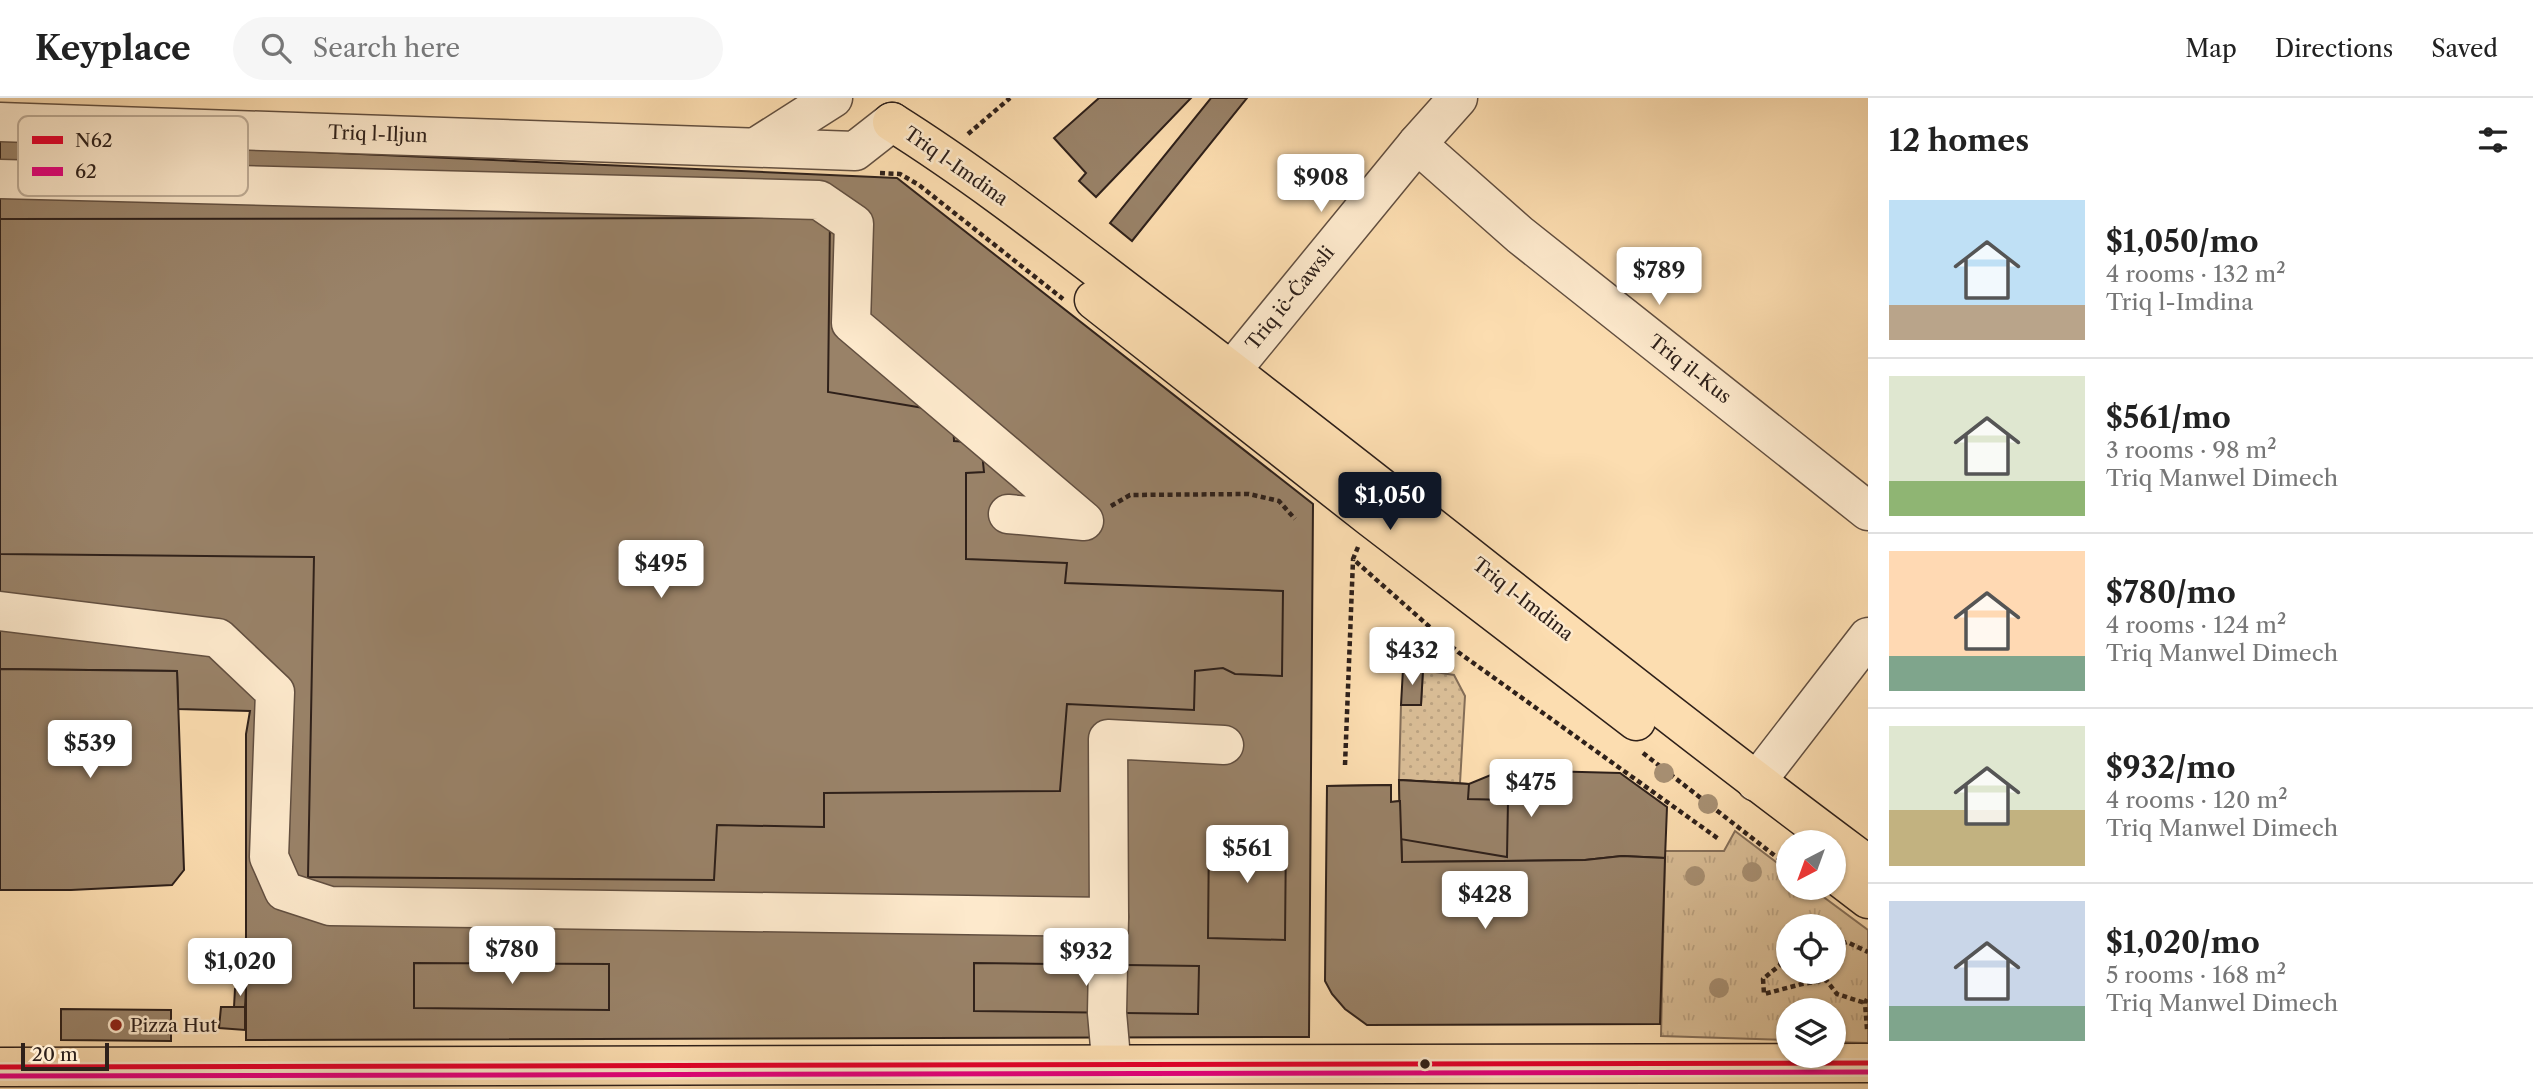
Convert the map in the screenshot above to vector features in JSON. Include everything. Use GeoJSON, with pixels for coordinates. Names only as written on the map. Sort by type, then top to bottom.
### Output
{"type":"FeatureCollection","features":[{"type":"Feature","properties":{"kind":"main road","name":"Triq l-Imdina"},"geometry":{"type":"LineString","coordinates":[[882,110],[1231,371],[1756,782],[1868,865]]}},
{"type":"Feature","properties":{"kind":"main road","name":"Triq l-Imdina"},"geometry":{"type":"LineString","coordinates":[[882,110],[918,162],[1370,517],[1777,830]]}},
{"type":"Feature","properties":{"kind":"main road"},"geometry":{"type":"LineString","coordinates":[[1846,882],[1868,899]]}},
{"type":"Feature","properties":{"kind":"main road"},"geometry":{"type":"LineString","coordinates":[[0,1068],[1868,1063]]}},
{"type":"Feature","properties":{"kind":"street"},"geometry":{"type":"LineString","coordinates":[[756,146],[833,98]]}},
{"type":"Feature","properties":{"kind":"street","name":"Triq iċ-Ċawsli"},"geometry":{"type":"LineString","coordinates":[[1231,371],[1417,144],[1458,98]]}},
{"type":"Feature","properties":{"kind":"street","name":"Triq l-Iljun"},"geometry":{"type":"LineString","coordinates":[[248,130],[855,151],[882,110]]}},
{"type":"Feature","properties":{"kind":"street","name":"Triq l-Iljun"},"geometry":{"type":"LineString","coordinates":[[0,122],[18,123]]}},
{"type":"Feature","properties":{"kind":"street","name":"Triq il-Kus"},"geometry":{"type":"LineString","coordinates":[[1417,144],[1520,235],[1868,511]]}},
{"type":"Feature","properties":{"kind":"street"},"geometry":{"type":"LineString","coordinates":[[0,180],[18,180]]}},
{"type":"Feature","properties":{"kind":"street"},"geometry":{"type":"LineString","coordinates":[[248,186],[819,200],[855,223],[851,323],[1084,521]]}},
{"type":"Feature","properties":{"kind":"street"},"geometry":{"type":"LineString","coordinates":[[1008,514],[1084,521]]}},
{"type":"Feature","properties":{"kind":"street"},"geometry":{"type":"LineString","coordinates":[[0,611],[218,638],[275,692],[269,858],[284,891],[330,906],[1109,917]]}},
{"type":"Feature","properties":{"kind":"street"},"geometry":{"type":"LineString","coordinates":[[1756,782],[1868,636]]}},
{"type":"Feature","properties":{"kind":"street"},"geometry":{"type":"LineString","coordinates":[[1105,1064],[1110,1047],[1107,1013],[1108,739],[1224,745]]}},
{"type":"Feature","properties":{"kind":"path"},"geometry":{"type":"LineString","coordinates":[[944,155],[1010,98]]}},
{"type":"Feature","properties":{"kind":"path"},"geometry":{"type":"LineString","coordinates":[[873,173],[901,174],[919,185],[1073,307]]}},
{"type":"Feature","properties":{"kind":"path"},"geometry":{"type":"LineString","coordinates":[[1084,521],[1129,495],[1249,494],[1279,501],[1295,519]]}},
{"type":"Feature","properties":{"kind":"path"},"geometry":{"type":"LineString","coordinates":[[1345,765],[1353,559],[1370,517]]}},
{"type":"Feature","properties":{"kind":"path"},"geometry":{"type":"LineString","coordinates":[[1353,559],[1458,652],[1720,840]]}},
{"type":"Feature","properties":{"kind":"path"},"geometry":{"type":"LineString","coordinates":[[1636,747],[1776,857]]}},
{"type":"Feature","properties":{"kind":"path"},"geometry":{"type":"LineString","coordinates":[[1846,942],[1868,952]]}},
{"type":"Feature","properties":{"kind":"path"},"geometry":{"type":"LineString","coordinates":[[1776,968],[1763,979],[1763,995],[1802,984]]}},
{"type":"Feature","properties":{"kind":"path"},"geometry":{"type":"LineString","coordinates":[[1829,984],[1837,994],[1865,1003],[1868,997]]}},
{"type":"Feature","properties":{"kind":"green space"},"geometry":{"type":"Polygon","coordinates":[[[1423,670],[1454,675],[1465,696],[1460,783],[1399,780],[1401,705],[1421,705],[1423,670]]]}},
{"type":"Feature","properties":{"kind":"green space"},"geometry":{"type":"Polygon","coordinates":[[[1735,831],[1776,862],[1776,900],[1828,900],[1868,930],[1868,1043],[1846,1042],[1846,998],[1776,998],[1776,1040],[1661,1036],[1665,851],[1724,851],[1735,831]]]}},
{"type":"Feature","properties":{"kind":"building"},"geometry":{"type":"Polygon","coordinates":[[[1099,98],[1191,98],[1096,197],[1079,181],[1086,173],[1054,138],[1099,98]]]}},
{"type":"Feature","properties":{"kind":"building"},"geometry":{"type":"Polygon","coordinates":[[[1211,98],[1247,98],[1132,241],[1110,223],[1211,98]]]}},
{"type":"Feature","properties":{"kind":"building"},"geometry":{"type":"Polygon","coordinates":[[[0,138],[18,139],[18,196],[248,196],[248,149],[897,178],[1313,504],[1309,1037],[246,1040],[246,734],[250,711],[178,709],[177,671],[0,669],[0,138]]]}},
{"type":"Feature","properties":{"kind":"building"},"geometry":{"type":"Polygon","coordinates":[[[830,218],[828,392],[947,412],[953,419],[954,441],[981,443],[984,472],[966,473],[966,559],[1067,563],[1065,583],[1283,591],[1282,676],[1235,674],[1223,668],[1195,671],[1194,710],[1067,704],[1060,791],[824,793],[824,827],[717,825],[714,880],[308,877],[314,557],[0,554],[0,219],[830,218]]]}},
{"type":"Feature","properties":{"kind":"building"},"geometry":{"type":"Polygon","coordinates":[[[0,669],[177,671],[184,870],[172,885],[0,890],[0,669]]]}},
{"type":"Feature","properties":{"kind":"building"},"geometry":{"type":"Polygon","coordinates":[[[1403,669],[1423,670],[1421,705],[1401,705],[1403,669]]]}},
{"type":"Feature","properties":{"kind":"building"},"geometry":{"type":"Polygon","coordinates":[[[1503,770],[1620,773],[1667,807],[1665,858],[1622,856],[1585,860],[1402,862],[1399,780],[1469,784],[1503,770]]]}},
{"type":"Feature","properties":{"kind":"building"},"geometry":{"type":"Polygon","coordinates":[[[1548,771],[1566,771],[1566,788],[1548,788],[1548,771]]]}},
{"type":"Feature","properties":{"kind":"building"},"geometry":{"type":"Polygon","coordinates":[[[1399,780],[1469,784],[1468,799],[1508,800],[1507,857],[1400,839],[1399,780]]]}},
{"type":"Feature","properties":{"kind":"building"},"geometry":{"type":"Polygon","coordinates":[[[1391,785],[1391,802],[1400,801],[1400,839],[1328,840],[1327,786],[1391,785]]]}},
{"type":"Feature","properties":{"kind":"building"},"geometry":{"type":"Polygon","coordinates":[[[1391,785],[1391,802],[1400,801],[1402,862],[1585,860],[1622,856],[1665,858],[1660,1024],[1367,1025],[1345,1009],[1325,981],[1327,786],[1391,785]]]}},
{"type":"Feature","properties":{"kind":"building"},"geometry":{"type":"Polygon","coordinates":[[[1209,829],[1286,831],[1285,940],[1208,938],[1209,829]]]}},
{"type":"Feature","properties":{"kind":"building"},"geometry":{"type":"Polygon","coordinates":[[[414,963],[609,964],[609,1010],[414,1008],[414,963]]]}},
{"type":"Feature","properties":{"kind":"building"},"geometry":{"type":"Polygon","coordinates":[[[974,963],[1199,966],[1198,1014],[974,1011],[974,963]]]}},
{"type":"Feature","properties":{"kind":"building"},"geometry":{"type":"Polygon","coordinates":[[[235,989],[246,989],[245,1007],[234,1007],[235,989]]]}},
{"type":"Feature","properties":{"kind":"building"},"geometry":{"type":"Polygon","coordinates":[[[221,1007],[245,1007],[245,1030],[219,1028],[221,1007]]]}},
{"type":"Feature","properties":{"kind":"building","name":"Pizza Hut"},"geometry":{"type":"Polygon","coordinates":[[[61,1009],[171,1010],[171,1041],[61,1040],[61,1009]]]}},
{"type":"Feature","properties":{"kind":"transit line","name":"N62"},"geometry":{"type":"LineString","coordinates":[[0,1067],[1868,1063]]}},
{"type":"Feature","properties":{"kind":"transit line","name":"62"},"geometry":{"type":"LineString","coordinates":[[0,1076],[1868,1072]]}},
{"type":"Feature","properties":{"kind":"place","name":"Pizza Hut"},"geometry":{"type":"Point","coordinates":[116,1025]}}]}
